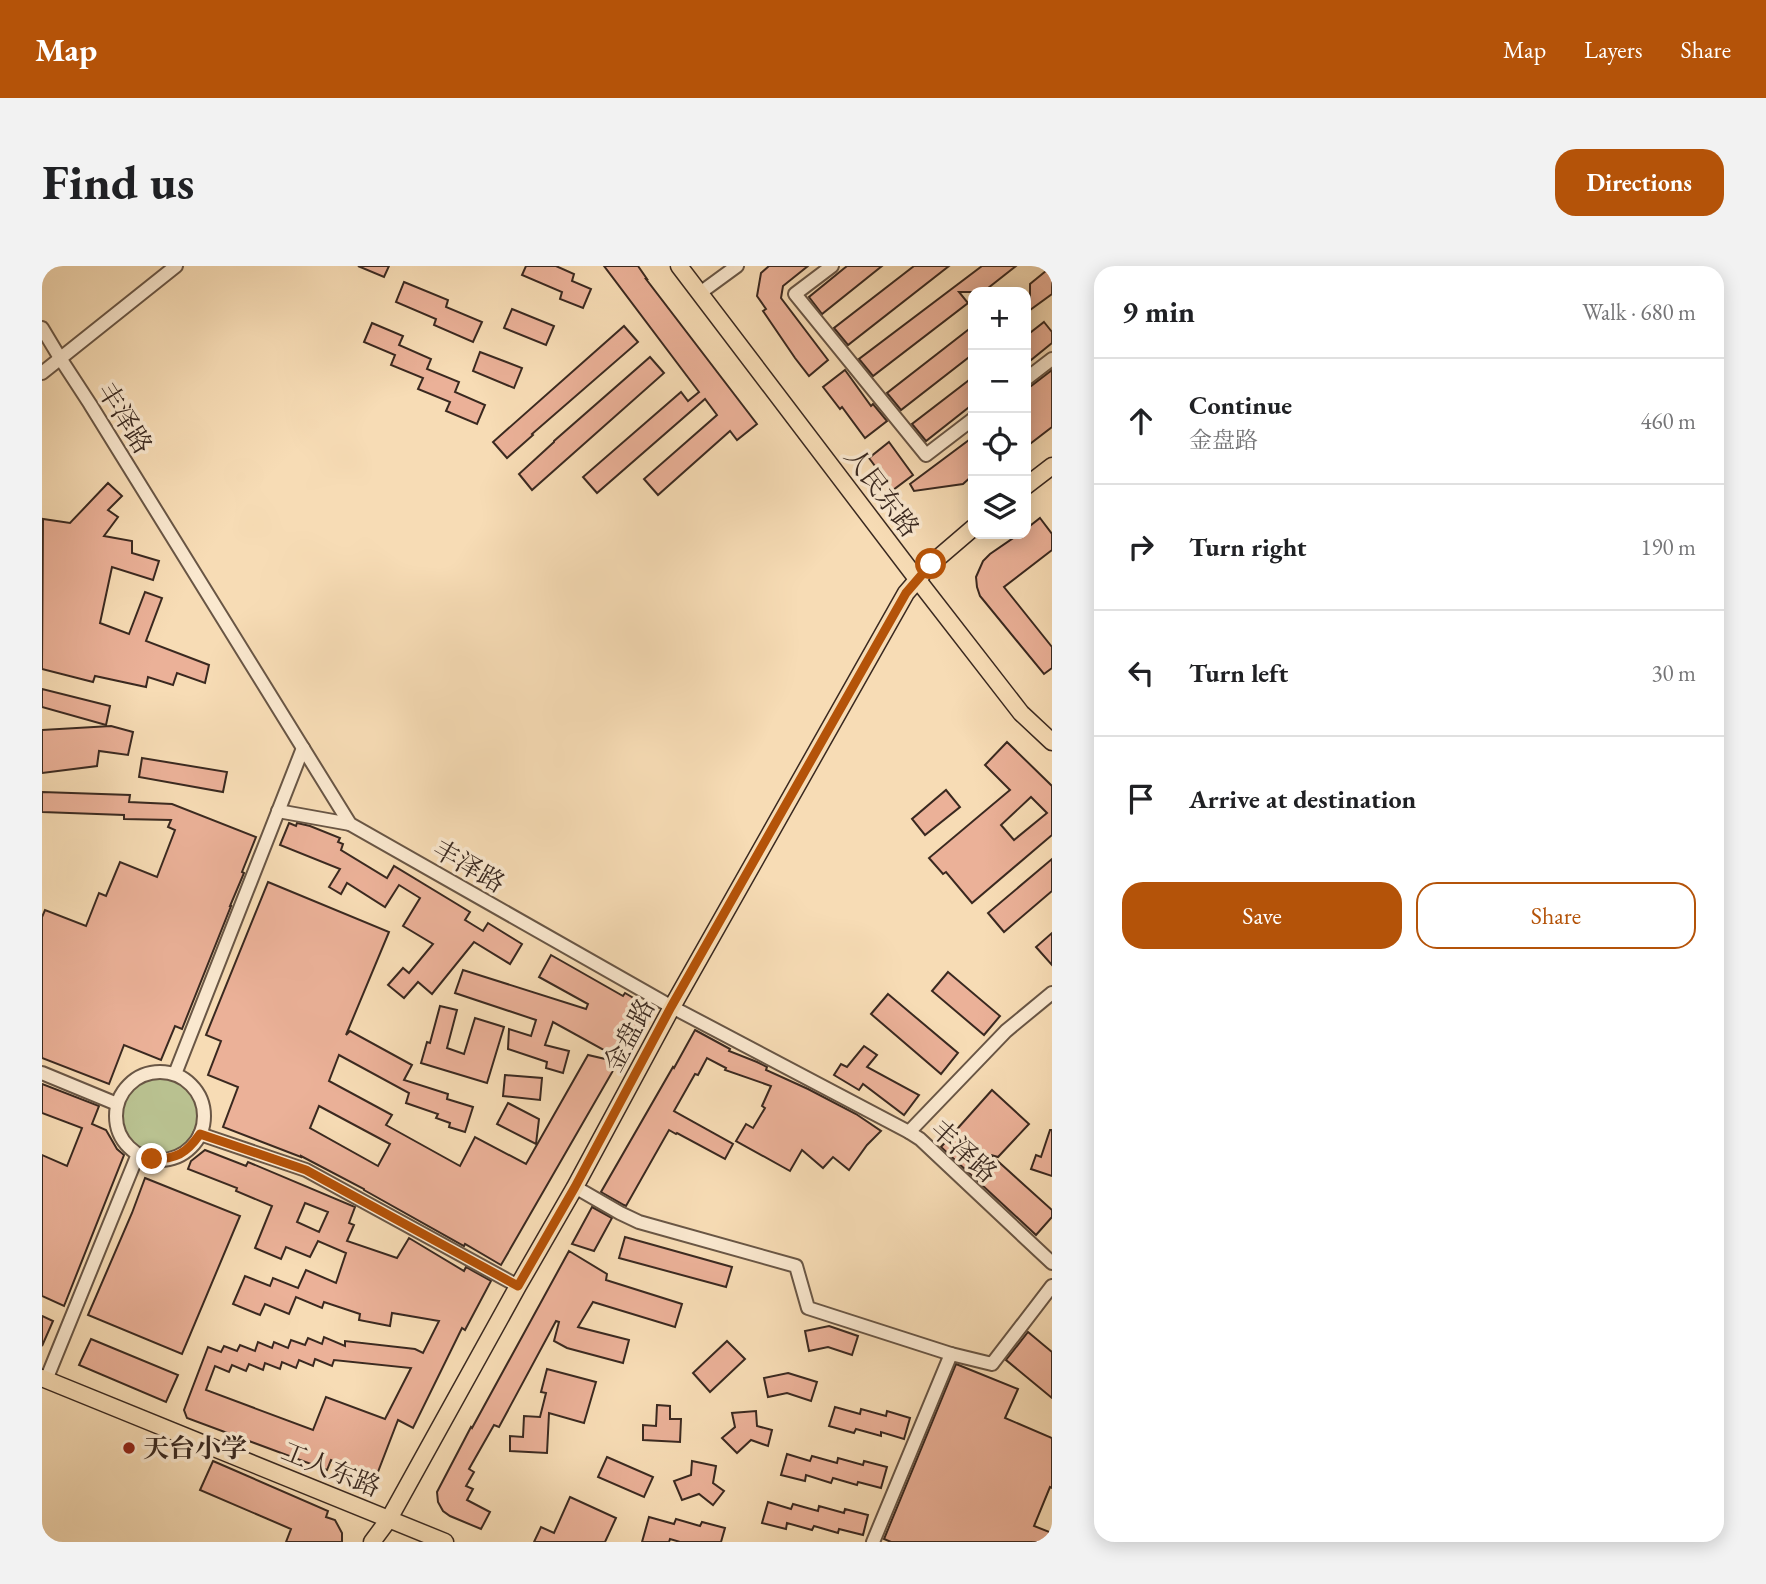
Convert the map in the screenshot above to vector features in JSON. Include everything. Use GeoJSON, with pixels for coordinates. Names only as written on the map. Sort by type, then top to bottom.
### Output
{"type":"FeatureCollection","features":[{"type":"Feature","properties":{"kind":"main road","name":"人民东路"},"geometry":{"type":"LineString","coordinates":[[679,266],[1021,713],[1052,742]]}},
{"type":"Feature","properties":{"kind":"main road"},"geometry":{"type":"LineString","coordinates":[[1031,482],[1052,466]]}},
{"type":"Feature","properties":{"kind":"main road","name":"金盘路"},"geometry":{"type":"LineString","coordinates":[[372,1542],[389,1519],[575,1187],[671,1007],[906,593],[931,564],[968,532]]}},
{"type":"Feature","properties":{"kind":"main road","name":"工人东路"},"geometry":{"type":"LineString","coordinates":[[44,1379],[445,1542]]}},
{"type":"Feature","properties":{"kind":"street"},"geometry":{"type":"LineString","coordinates":[[42,373],[176,266]]}},
{"type":"Feature","properties":{"kind":"street"},"geometry":{"type":"LineString","coordinates":[[700,293],[737,266]]}},
{"type":"Feature","properties":{"kind":"street"},"geometry":{"type":"LineString","coordinates":[[832,266],[795,293],[926,455],[968,423]]}},
{"type":"Feature","properties":{"kind":"street","name":"丰泽路"},"geometry":{"type":"LineString","coordinates":[[42,328],[350,824],[671,1007],[909,1132],[920,1139],[1052,1264]]}},
{"type":"Feature","properties":{"kind":"street"},"geometry":{"type":"LineString","coordinates":[[1031,375],[1052,359]]}},
{"type":"Feature","properties":{"kind":"street"},"geometry":{"type":"LineString","coordinates":[[175,1074],[303,748]]}},
{"type":"Feature","properties":{"kind":"street"},"geometry":{"type":"LineString","coordinates":[[278,811],[350,824]]}},
{"type":"Feature","properties":{"kind":"street"},"geometry":{"type":"LineString","coordinates":[[909,1132],[1006,1031],[1052,993]]}},
{"type":"Feature","properties":{"kind":"street"},"geometry":{"type":"LineString","coordinates":[[42,1073],[117,1104]]}},
{"type":"Feature","properties":{"kind":"street"},"geometry":{"type":"LineString","coordinates":[[146,1074],[175,1074],[187,1081],[197,1092],[204,1120],[200,1134],[192,1146],[180,1155],[152,1159],[138,1154],[127,1145],[119,1133],[117,1104],[123,1091],[133,1080],[146,1074]]}},
{"type":"Feature","properties":{"kind":"street"},"geometry":{"type":"LineString","coordinates":[[200,1134],[306,1170],[518,1286]]}},
{"type":"Feature","properties":{"kind":"street"},"geometry":{"type":"LineString","coordinates":[[44,1379],[138,1154]]}},
{"type":"Feature","properties":{"kind":"street"},"geometry":{"type":"LineString","coordinates":[[575,1187],[639,1222],[796,1266],[808,1308],[951,1354],[992,1364],[1052,1286]]}},
{"type":"Feature","properties":{"kind":"street"},"geometry":{"type":"LineString","coordinates":[[873,1542],[951,1354]]}},
{"type":"Feature","properties":{"kind":"green space"},"geometry":{"type":"Polygon","coordinates":[[[160,1072],[177,1076],[191,1085],[200,1099],[204,1116],[200,1133],[191,1147],[177,1156],[160,1160],[143,1156],[129,1147],[120,1133],[116,1116],[120,1099],[129,1085],[143,1076],[160,1072]]]}},
{"type":"Feature","properties":{"kind":"building"},"geometry":{"type":"Polygon","coordinates":[[[358,266],[389,266],[384,277],[358,266]]]}},
{"type":"Feature","properties":{"kind":"building"},"geometry":{"type":"Polygon","coordinates":[[[526,266],[556,266],[574,274],[572,281],[591,289],[583,308],[560,299],[562,292],[522,275],[526,266]]]}},
{"type":"Feature","properties":{"kind":"building"},"geometry":{"type":"Polygon","coordinates":[[[604,266],[638,266],[757,424],[737,440],[730,431],[658,495],[644,479],[717,415],[705,399],[597,493],[583,477],[681,392],[688,401],[699,392],[604,266]]]}},
{"type":"Feature","properties":{"kind":"building"},"geometry":{"type":"Polygon","coordinates":[[[769,266],[808,266],[783,286],[781,298],[828,360],[809,376],[763,311],[766,309],[757,296],[761,273],[769,266]]]}},
{"type":"Feature","properties":{"kind":"building"},"geometry":{"type":"Polygon","coordinates":[[[847,266],[882,266],[822,314],[809,297],[847,266]]]}},
{"type":"Feature","properties":{"kind":"building"},"geometry":{"type":"Polygon","coordinates":[[[914,266],[949,266],[848,345],[834,328],[914,266]]]}},
{"type":"Feature","properties":{"kind":"building"},"geometry":{"type":"Polygon","coordinates":[[[982,266],[1016,266],[989,287],[968,287],[968,292],[959,292],[968,303],[873,376],[859,359],[982,266]]]}},
{"type":"Feature","properties":{"kind":"building"},"geometry":{"type":"Polygon","coordinates":[[[1052,266],[1052,294],[1031,309],[1030,284],[1052,266]]]}},
{"type":"Feature","properties":{"kind":"building"},"geometry":{"type":"Polygon","coordinates":[[[404,282],[448,300],[446,307],[482,322],[473,342],[434,325],[436,319],[396,302],[404,282]]]}},
{"type":"Feature","properties":{"kind":"building"},"geometry":{"type":"Polygon","coordinates":[[[512,309],[554,326],[546,345],[504,328],[512,309]]]}},
{"type":"Feature","properties":{"kind":"building"},"geometry":{"type":"Polygon","coordinates":[[[1044,322],[1052,332],[1052,343],[1031,360],[1031,350],[1031,332],[1044,322]]]}},
{"type":"Feature","properties":{"kind":"building"},"geometry":{"type":"Polygon","coordinates":[[[372,323],[403,336],[399,345],[431,359],[427,369],[459,382],[455,392],[485,405],[477,424],[446,411],[450,402],[418,389],[423,378],[391,365],[395,355],[364,342],[372,323]]]}},
{"type":"Feature","properties":{"kind":"building"},"geometry":{"type":"Polygon","coordinates":[[[624,326],[638,342],[507,458],[493,442],[624,326]]]}},
{"type":"Feature","properties":{"kind":"building"},"geometry":{"type":"Polygon","coordinates":[[[968,330],[968,358],[901,410],[887,393],[968,330]]]}},
{"type":"Feature","properties":{"kind":"building"},"geometry":{"type":"Polygon","coordinates":[[[480,352],[522,368],[514,388],[473,371],[480,352]]]}},
{"type":"Feature","properties":{"kind":"building"},"geometry":{"type":"Polygon","coordinates":[[[650,357],[664,373],[532,490],[519,474],[650,357]]]}},
{"type":"Feature","properties":{"kind":"building"},"geometry":{"type":"Polygon","coordinates":[[[845,370],[871,406],[873,404],[887,421],[865,438],[823,387],[845,370]]]}},
{"type":"Feature","properties":{"kind":"building"},"geometry":{"type":"Polygon","coordinates":[[[1052,370],[1052,427],[1031,443],[1031,413],[1031,386],[1052,370]]]}},
{"type":"Feature","properties":{"kind":"building"},"geometry":{"type":"Polygon","coordinates":[[[968,381],[968,408],[926,441],[912,424],[968,381]]]}},
{"type":"Feature","properties":{"kind":"building"},"geometry":{"type":"Polygon","coordinates":[[[968,441],[968,480],[963,484],[914,491],[910,484],[968,441]]]}},
{"type":"Feature","properties":{"kind":"building"},"geometry":{"type":"Polygon","coordinates":[[[889,442],[913,475],[893,490],[869,458],[889,442]]]}},
{"type":"Feature","properties":{"kind":"building"},"geometry":{"type":"Polygon","coordinates":[[[108,483],[122,496],[108,510],[118,517],[104,536],[132,541],[132,553],[159,561],[153,580],[112,567],[100,623],[129,634],[145,592],[162,598],[146,641],[209,665],[205,683],[177,673],[173,685],[148,677],[146,687],[95,676],[93,682],[42,669],[43,519],[70,523],[108,483]]]}},
{"type":"Feature","properties":{"kind":"building"},"geometry":{"type":"Polygon","coordinates":[[[1040,518],[1052,534],[1052,550],[1004,587],[1052,647],[1052,668],[1044,674],[980,596],[976,577],[983,561],[990,554],[1012,539],[1031,539],[1031,525],[1040,518]]]}},
{"type":"Feature","properties":{"kind":"building"},"geometry":{"type":"Polygon","coordinates":[[[42,689],[110,706],[106,725],[42,707],[42,689]]]}},
{"type":"Feature","properties":{"kind":"building"},"geometry":{"type":"Polygon","coordinates":[[[111,726],[133,732],[128,755],[99,751],[97,766],[42,773],[42,730],[111,726]]]}},
{"type":"Feature","properties":{"kind":"building"},"geometry":{"type":"Polygon","coordinates":[[[1007,742],[1052,786],[1052,835],[972,903],[946,872],[943,874],[929,858],[1010,790],[985,765],[1007,742]],[[1031,797],[1001,825],[1014,840],[1047,813],[1031,797]]]}},
{"type":"Feature","properties":{"kind":"building"},"geometry":{"type":"Polygon","coordinates":[[[142,758],[227,772],[223,792],[139,777],[142,758]]]}},
{"type":"Feature","properties":{"kind":"building"},"geometry":{"type":"Polygon","coordinates":[[[946,790],[960,807],[925,835],[912,819],[946,790]]]}},
{"type":"Feature","properties":{"kind":"building"},"geometry":{"type":"Polygon","coordinates":[[[42,792],[130,795],[129,802],[172,804],[256,837],[182,1029],[175,1026],[161,1060],[124,1045],[109,1084],[42,1058],[42,917],[45,910],[86,926],[99,893],[106,896],[120,862],[157,877],[175,830],[168,827],[171,820],[42,812],[42,792]]]}},
{"type":"Feature","properties":{"kind":"building"},"geometry":{"type":"Polygon","coordinates":[[[289,823],[310,826],[340,838],[338,842],[343,844],[341,850],[387,878],[394,866],[470,912],[465,920],[483,931],[488,923],[522,944],[510,964],[474,942],[432,994],[418,982],[404,998],[388,985],[403,968],[409,973],[433,944],[403,926],[420,898],[399,885],[385,907],[347,883],[341,894],[329,887],[340,869],[280,845],[289,823]]]}},
{"type":"Feature","properties":{"kind":"building"},"geometry":{"type":"Polygon","coordinates":[[[1052,859],[1052,891],[1004,932],[988,913],[1052,859]]]}},
{"type":"Feature","properties":{"kind":"building"},"geometry":{"type":"Polygon","coordinates":[[[268,882],[389,932],[346,1035],[350,1031],[412,1065],[404,1080],[448,1094],[447,1099],[473,1107],[465,1132],[449,1127],[450,1123],[436,1118],[438,1114],[406,1103],[409,1093],[339,1055],[329,1081],[392,1115],[386,1125],[460,1166],[475,1137],[526,1164],[588,1055],[618,1062],[501,1265],[301,1156],[223,1127],[238,1087],[208,1075],[221,1041],[206,1035],[268,882]],[[319,1106],[310,1128],[378,1166],[390,1144],[319,1106]]]}},
{"type":"Feature","properties":{"kind":"building"},"geometry":{"type":"Polygon","coordinates":[[[1052,933],[1052,965],[1036,947],[1052,933]]]}},
{"type":"Feature","properties":{"kind":"building"},"geometry":{"type":"Polygon","coordinates":[[[551,955],[623,996],[625,993],[642,1003],[646,1009],[644,1018],[620,1059],[553,1022],[545,1045],[569,1051],[563,1073],[546,1068],[547,1062],[508,1049],[509,1029],[531,1036],[536,1020],[455,993],[463,970],[586,1009],[588,1004],[539,977],[551,955]]]}},
{"type":"Feature","properties":{"kind":"building"},"geometry":{"type":"Polygon","coordinates":[[[948,972],[1000,1016],[984,1035],[932,991],[948,972]]]}},
{"type":"Feature","properties":{"kind":"building"},"geometry":{"type":"Polygon","coordinates":[[[888,994],[958,1053],[941,1074],[871,1014],[888,994]]]}},
{"type":"Feature","properties":{"kind":"building"},"geometry":{"type":"Polygon","coordinates":[[[440,1006],[457,1010],[447,1048],[464,1054],[475,1018],[504,1027],[487,1083],[421,1063],[427,1042],[430,1043],[440,1006]]]}},
{"type":"Feature","properties":{"kind":"building"},"geometry":{"type":"Polygon","coordinates":[[[695,1030],[730,1049],[729,1051],[757,1062],[767,1067],[766,1070],[856,1114],[881,1131],[849,1170],[833,1157],[823,1168],[802,1150],[790,1171],[736,1141],[746,1124],[753,1128],[765,1108],[762,1106],[771,1086],[725,1070],[726,1068],[707,1058],[674,1111],[733,1144],[725,1159],[669,1130],[626,1206],[624,1205],[601,1192],[695,1030]]]}},
{"type":"Feature","properties":{"kind":"building"},"geometry":{"type":"Polygon","coordinates":[[[864,1046],[877,1055],[867,1067],[919,1095],[904,1115],[863,1084],[859,1090],[834,1075],[841,1064],[847,1067],[864,1046]]]}},
{"type":"Feature","properties":{"kind":"building"},"geometry":{"type":"Polygon","coordinates":[[[505,1075],[542,1078],[540,1100],[503,1096],[505,1075]]]}},
{"type":"Feature","properties":{"kind":"building"},"geometry":{"type":"Polygon","coordinates":[[[42,1084],[99,1106],[92,1124],[106,1130],[117,1149],[124,1155],[64,1306],[42,1296],[42,1155],[67,1166],[82,1128],[42,1113],[42,1084]]]}},
{"type":"Feature","properties":{"kind":"building"},"geometry":{"type":"Polygon","coordinates":[[[992,1090],[1029,1124],[998,1157],[991,1155],[1052,1210],[1052,1217],[1036,1235],[941,1147],[992,1090]]]}},
{"type":"Feature","properties":{"kind":"building"},"geometry":{"type":"Polygon","coordinates":[[[508,1103],[539,1119],[536,1144],[497,1124],[508,1103]]]}},
{"type":"Feature","properties":{"kind":"building"},"geometry":{"type":"Polygon","coordinates":[[[1050,1130],[1052,1176],[1031,1169],[1036,1155],[1041,1157],[1050,1130]]]}},
{"type":"Feature","properties":{"kind":"building"},"geometry":{"type":"Polygon","coordinates":[[[205,1150],[246,1166],[248,1162],[355,1207],[349,1223],[354,1225],[347,1241],[397,1258],[409,1238],[464,1271],[466,1267],[491,1281],[465,1330],[462,1328],[413,1428],[398,1420],[376,1477],[331,1460],[327,1470],[187,1418],[184,1410],[208,1347],[221,1352],[224,1346],[237,1351],[240,1345],[255,1351],[258,1342],[272,1348],[274,1342],[288,1348],[291,1340],[305,1345],[308,1338],[322,1344],[324,1337],[345,1346],[345,1341],[415,1349],[423,1353],[439,1321],[392,1313],[390,1326],[359,1320],[360,1314],[324,1302],[322,1308],[296,1297],[289,1314],[265,1304],[260,1315],[233,1304],[245,1276],[270,1286],[273,1278],[298,1288],[306,1270],[336,1283],[346,1253],[318,1241],[310,1257],[286,1247],[281,1259],[255,1248],[272,1206],[236,1191],[237,1188],[188,1169],[191,1161],[205,1150]],[[305,1203],[297,1222],[319,1232],[328,1212],[305,1203]],[[315,1359],[313,1366],[299,1360],[296,1368],[282,1362],[280,1369],[265,1363],[263,1370],[249,1364],[246,1371],[232,1365],[229,1372],[215,1366],[206,1390],[313,1430],[326,1397],[385,1419],[411,1368],[334,1360],[332,1366],[315,1359]]]}},
{"type":"Feature","properties":{"kind":"building"},"geometry":{"type":"Polygon","coordinates":[[[145,1178],[240,1216],[182,1354],[88,1315],[145,1178]]]}},
{"type":"Feature","properties":{"kind":"building"},"geometry":{"type":"Polygon","coordinates":[[[592,1207],[612,1218],[594,1251],[572,1244],[592,1207]]]}},
{"type":"Feature","properties":{"kind":"building"},"geometry":{"type":"Polygon","coordinates":[[[625,1237],[732,1267],[726,1287],[619,1258],[625,1237]]]}},
{"type":"Feature","properties":{"kind":"building"},"geometry":{"type":"Polygon","coordinates":[[[569,1251],[607,1274],[606,1280],[682,1304],[675,1327],[593,1302],[578,1327],[629,1340],[623,1363],[567,1348],[554,1341],[559,1322],[556,1321],[499,1427],[494,1425],[469,1469],[474,1472],[466,1486],[473,1489],[467,1500],[490,1512],[481,1529],[443,1511],[437,1492],[569,1251]]]}},
{"type":"Feature","properties":{"kind":"building"},"geometry":{"type":"Polygon","coordinates":[[[42,1316],[53,1321],[42,1346],[42,1316]]]}},
{"type":"Feature","properties":{"kind":"building"},"geometry":{"type":"Polygon","coordinates":[[[829,1326],[858,1336],[852,1355],[828,1347],[809,1351],[805,1331],[829,1326]]]}},
{"type":"Feature","properties":{"kind":"building"},"geometry":{"type":"Polygon","coordinates":[[[1028,1332],[1052,1352],[1052,1398],[1006,1360],[1028,1332]]]}},
{"type":"Feature","properties":{"kind":"building"},"geometry":{"type":"Polygon","coordinates":[[[91,1339],[178,1375],[166,1402],[79,1365],[91,1339]]]}},
{"type":"Feature","properties":{"kind":"building"},"geometry":{"type":"Polygon","coordinates":[[[727,1341],[745,1359],[710,1392],[693,1373],[727,1341]]]}},
{"type":"Feature","properties":{"kind":"building"},"geometry":{"type":"Polygon","coordinates":[[[956,1364],[1018,1389],[1005,1418],[1052,1438],[1052,1488],[1050,1487],[1034,1526],[1052,1533],[1052,1542],[891,1542],[884,1539],[956,1364]]]}},
{"type":"Feature","properties":{"kind":"building"},"geometry":{"type":"Polygon","coordinates":[[[547,1369],[596,1382],[584,1423],[549,1413],[547,1453],[510,1451],[510,1436],[523,1437],[524,1416],[540,1417],[546,1393],[541,1392],[547,1369]]]}},
{"type":"Feature","properties":{"kind":"building"},"geometry":{"type":"Polygon","coordinates":[[[788,1373],[817,1382],[811,1401],[787,1393],[768,1397],[764,1378],[788,1373]]]}},
{"type":"Feature","properties":{"kind":"building"},"geometry":{"type":"Polygon","coordinates":[[[657,1405],[670,1406],[670,1419],[681,1419],[680,1442],[643,1440],[643,1425],[656,1426],[657,1405]]]}},
{"type":"Feature","properties":{"kind":"building"},"geometry":{"type":"Polygon","coordinates":[[[835,1407],[860,1414],[861,1409],[886,1416],[887,1411],[910,1418],[904,1439],[881,1432],[881,1436],[856,1429],[854,1433],[829,1426],[835,1407]]]}},
{"type":"Feature","properties":{"kind":"building"},"geometry":{"type":"Polygon","coordinates":[[[756,1411],[757,1426],[772,1430],[768,1446],[751,1440],[737,1453],[722,1438],[735,1427],[732,1413],[756,1411]]]}},
{"type":"Feature","properties":{"kind":"building"},"geometry":{"type":"Polygon","coordinates":[[[787,1454],[810,1461],[812,1456],[837,1463],[838,1458],[863,1465],[864,1461],[887,1467],[881,1488],[833,1478],[831,1483],[806,1475],[805,1481],[781,1475],[787,1454]]]}},
{"type":"Feature","properties":{"kind":"building"},"geometry":{"type":"Polygon","coordinates":[[[607,1457],[653,1477],[644,1497],[598,1477],[607,1457]]]}},
{"type":"Feature","properties":{"kind":"building"},"geometry":{"type":"Polygon","coordinates":[[[213,1461],[328,1511],[326,1517],[335,1520],[342,1533],[342,1542],[286,1542],[291,1529],[200,1490],[213,1461]]]}},
{"type":"Feature","properties":{"kind":"building"},"geometry":{"type":"Polygon","coordinates":[[[692,1461],[716,1466],[713,1483],[724,1491],[713,1505],[699,1494],[682,1500],[674,1481],[691,1475],[692,1461]]]}},
{"type":"Feature","properties":{"kind":"building"},"geometry":{"type":"Polygon","coordinates":[[[570,1497],[616,1518],[605,1542],[534,1542],[541,1527],[554,1533],[570,1497]]]}},
{"type":"Feature","properties":{"kind":"building"},"geometry":{"type":"Polygon","coordinates":[[[768,1502],[791,1509],[793,1504],[818,1511],[819,1506],[844,1513],[845,1509],[868,1515],[863,1535],[839,1529],[838,1533],[814,1526],[812,1530],[787,1523],[786,1529],[762,1523],[768,1502]]]}},
{"type":"Feature","properties":{"kind":"building"},"geometry":{"type":"Polygon","coordinates":[[[649,1517],[674,1524],[676,1519],[700,1526],[702,1522],[725,1528],[721,1542],[680,1542],[670,1539],[669,1542],[642,1542],[649,1517]]]}},
{"type":"Feature","properties":{"kind":"place","name":"天台小学"},"geometry":{"type":"Point","coordinates":[129,1448]}},
{"type":"Feature","properties":{"kind":"route"},"geometry":{"type":"LineString","coordinates":[[152,1159],[180,1155],[192,1146],[200,1134],[306,1170],[518,1286],[575,1187],[671,1007],[906,593],[931,564]]}}]}
